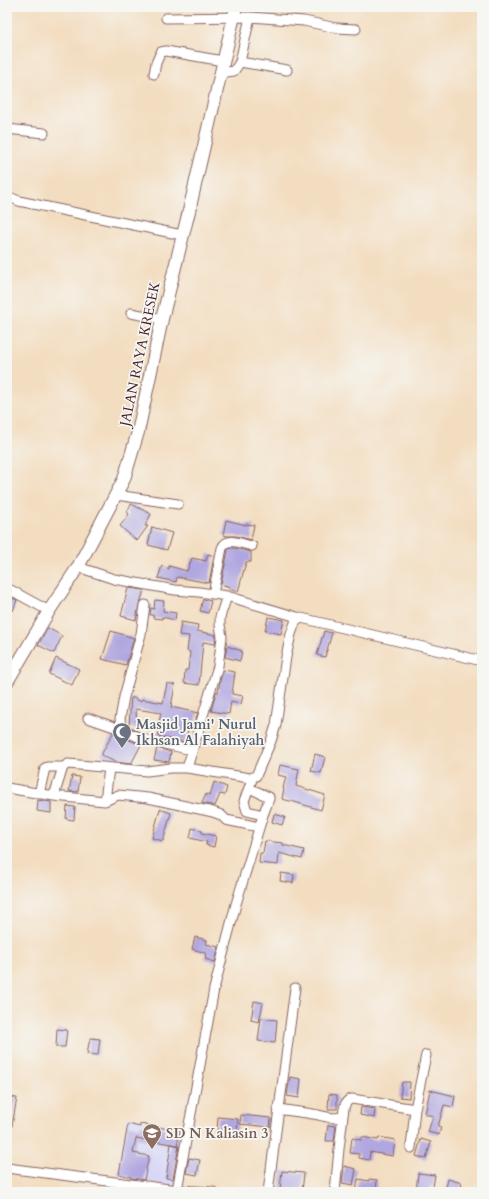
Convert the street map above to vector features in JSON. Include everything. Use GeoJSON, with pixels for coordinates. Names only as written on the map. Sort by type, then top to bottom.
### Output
{"type":"FeatureCollection","features":[{"type":"Feature","properties":{"kind":"main road","name":"JALAN RAYA KRESEK"},"geometry":{"type":"LineString","coordinates":[[7,682],[49,611],[78,567],[124,479],[138,432],[162,318],[235,12]]}},
{"type":"Feature","properties":{"kind":"street"},"geometry":{"type":"LineString","coordinates":[[166,18],[235,12],[250,17],[304,21],[336,28],[356,29]]}},
{"type":"Feature","properties":{"kind":"street"},"geometry":{"type":"LineString","coordinates":[[220,73],[234,71],[240,62],[250,17]]}},
{"type":"Feature","properties":{"kind":"street"},"geometry":{"type":"LineString","coordinates":[[154,74],[161,52],[166,51],[223,61]]}},
{"type":"Feature","properties":{"kind":"street"},"geometry":{"type":"LineString","coordinates":[[240,62],[288,70]]}},
{"type":"Feature","properties":{"kind":"street"},"geometry":{"type":"LineString","coordinates":[[7,129],[44,133]]}},
{"type":"Feature","properties":{"kind":"street"},"geometry":{"type":"LineString","coordinates":[[7,196],[19,201],[182,236]]}},
{"type":"Feature","properties":{"kind":"street"},"geometry":{"type":"LineString","coordinates":[[131,313],[162,318]]}},
{"type":"Feature","properties":{"kind":"street"},"geometry":{"type":"LineString","coordinates":[[116,494],[178,504]]}},
{"type":"Feature","properties":{"kind":"street"},"geometry":{"type":"LineString","coordinates":[[214,594],[223,545],[230,541],[252,546]]}},
{"type":"Feature","properties":{"kind":"street"},"geometry":{"type":"LineString","coordinates":[[78,567],[114,579],[175,590],[227,596],[297,617],[482,661]]}},
{"type":"Feature","properties":{"kind":"street"},"geometry":{"type":"LineString","coordinates":[[7,588],[49,611]]}},
{"type":"Feature","properties":{"kind":"street"},"geometry":{"type":"LineString","coordinates":[[188,768],[192,750],[218,666],[222,637],[220,617],[227,596]]}},
{"type":"Feature","properties":{"kind":"street"},"geometry":{"type":"LineString","coordinates":[[123,730],[120,719],[121,712],[141,634],[145,605]]}},
{"type":"Feature","properties":{"kind":"street"},"geometry":{"type":"LineString","coordinates":[[263,815],[247,810],[244,801],[253,777],[256,776],[271,741],[276,725],[286,657],[297,617]]}},
{"type":"Feature","properties":{"kind":"street"},"geometry":{"type":"LineString","coordinates":[[88,718],[123,730],[142,739],[192,750]]}},
{"type":"Feature","properties":{"kind":"street"},"geometry":{"type":"LineString","coordinates":[[39,794],[45,768],[63,767],[68,764],[146,771],[171,768],[188,768],[250,778],[253,777]]}},
{"type":"Feature","properties":{"kind":"street"},"geometry":{"type":"LineString","coordinates":[[54,796],[63,767]]}},
{"type":"Feature","properties":{"kind":"street"},"geometry":{"type":"LineString","coordinates":[[104,801],[109,768]]}},
{"type":"Feature","properties":{"kind":"street"},"geometry":{"type":"LineString","coordinates":[[7,788],[39,794],[104,801],[118,796],[148,798],[213,812],[221,815],[226,820],[259,827]]}},
{"type":"Feature","properties":{"kind":"street"},"geometry":{"type":"LineString","coordinates":[[177,1190],[214,989],[234,910],[269,799],[269,797],[249,788]]}},
{"type":"Feature","properties":{"kind":"street"},"geometry":{"type":"LineString","coordinates":[[268,1192],[295,988]]}},
{"type":"Feature","properties":{"kind":"street"},"geometry":{"type":"LineString","coordinates":[[411,1148],[415,1109],[426,1055]]}},
{"type":"Feature","properties":{"kind":"street"},"geometry":{"type":"LineString","coordinates":[[335,1192],[346,1101],[348,1099],[352,1099],[415,1109]]}},
{"type":"Feature","properties":{"kind":"street"},"geometry":{"type":"LineString","coordinates":[[278,1109],[326,1117],[341,1118],[343,1116]]}},
{"type":"Feature","properties":{"kind":"street"},"geometry":{"type":"LineString","coordinates":[[7,1168],[177,1190],[213,1192]]}},
{"type":"Feature","properties":{"kind":"shaded area","name":"SD N Kaliasin 3"},"geometry":{"type":"Polygon","coordinates":[[[128,1117],[188,1128],[177,1187],[117,1176],[128,1117]],[[129,1124],[119,1174],[128,1176],[138,1126],[129,1124]],[[141,1124],[138,1139],[171,1144],[166,1178],[177,1180],[182,1146],[177,1145],[180,1131],[141,1124]],[[135,1153],[131,1178],[144,1180],[148,1156],[135,1153]]]}},
{"type":"Feature","properties":{"kind":"building"},"geometry":{"type":"Polygon","coordinates":[[[131,504],[151,514],[145,526],[148,526],[137,541],[120,526],[129,514],[127,512],[131,504]]]}},
{"type":"Feature","properties":{"kind":"building"},"geometry":{"type":"Polygon","coordinates":[[[226,520],[246,525],[254,525],[251,540],[236,536],[223,535],[226,520]]]}},
{"type":"Feature","properties":{"kind":"building"},"geometry":{"type":"Polygon","coordinates":[[[152,527],[172,533],[167,550],[148,545],[152,527]]]}},
{"type":"Feature","properties":{"kind":"building"},"geometry":{"type":"Polygon","coordinates":[[[230,548],[251,552],[251,562],[246,562],[238,592],[221,584],[228,550],[230,548]]]}},
{"type":"Feature","properties":{"kind":"building"},"geometry":{"type":"Polygon","coordinates":[[[208,554],[214,556],[209,583],[177,577],[176,582],[158,578],[162,566],[169,569],[169,566],[187,571],[192,558],[206,561],[208,554]]]}},
{"type":"Feature","properties":{"kind":"building"},"geometry":{"type":"Polygon","coordinates":[[[128,588],[144,590],[139,604],[136,620],[121,616],[128,588]]]}},
{"type":"Feature","properties":{"kind":"building"},"geometry":{"type":"Polygon","coordinates":[[[7,596],[17,600],[13,611],[7,609],[7,596]]]}},
{"type":"Feature","properties":{"kind":"building"},"geometry":{"type":"Polygon","coordinates":[[[203,599],[211,601],[208,613],[200,611],[203,599]]]}},
{"type":"Feature","properties":{"kind":"building"},"geometry":{"type":"Polygon","coordinates":[[[155,600],[164,601],[163,611],[176,613],[175,620],[162,617],[162,619],[153,618],[153,615],[150,615],[151,608],[154,609],[155,600]]]}},
{"type":"Feature","properties":{"kind":"building"},"geometry":{"type":"Polygon","coordinates":[[[268,617],[284,620],[281,634],[265,631],[268,617]]]}},
{"type":"Feature","properties":{"kind":"building"},"geometry":{"type":"Polygon","coordinates":[[[181,622],[198,625],[197,631],[216,635],[215,644],[203,642],[199,685],[184,683],[185,670],[188,670],[190,652],[187,651],[189,636],[179,635],[181,622]]]}},
{"type":"Feature","properties":{"kind":"building"},"geometry":{"type":"Polygon","coordinates":[[[48,628],[62,636],[54,653],[38,645],[48,628]]]}},
{"type":"Feature","properties":{"kind":"building"},"geometry":{"type":"Polygon","coordinates":[[[111,631],[134,638],[126,665],[102,659],[111,631]]]}},
{"type":"Feature","properties":{"kind":"building"},"geometry":{"type":"Polygon","coordinates":[[[324,631],[332,633],[325,657],[317,655],[324,631]]]}},
{"type":"Feature","properties":{"kind":"building"},"geometry":{"type":"Polygon","coordinates":[[[227,646],[242,651],[240,661],[225,657],[227,646]]]}},
{"type":"Feature","properties":{"kind":"building"},"geometry":{"type":"Polygon","coordinates":[[[56,658],[79,669],[72,685],[49,674],[56,658]]]}},
{"type":"Feature","properties":{"kind":"building"},"geometry":{"type":"Polygon","coordinates":[[[223,670],[235,672],[232,694],[243,696],[241,704],[231,702],[229,714],[211,711],[216,692],[218,692],[223,670]]]}},
{"type":"Feature","properties":{"kind":"building"},"geometry":{"type":"Polygon","coordinates":[[[167,683],[175,685],[171,707],[198,713],[192,729],[188,728],[186,742],[160,737],[158,735],[162,723],[159,722],[161,713],[136,709],[137,730],[129,726],[131,698],[136,698],[136,700],[141,701],[142,699],[163,703],[167,683]]]}},
{"type":"Feature","properties":{"kind":"building","name":"Masjid Jami' Nurul Ikhsan Al Falahiyah"},"geometry":{"type":"Polygon","coordinates":[[[113,733],[141,745],[131,764],[115,762],[101,755],[113,733]]]}},
{"type":"Feature","properties":{"kind":"building"},"geometry":{"type":"Polygon","coordinates":[[[157,748],[171,752],[169,762],[154,760],[157,748]]]}},
{"type":"Feature","properties":{"kind":"building"},"geometry":{"type":"Polygon","coordinates":[[[315,754],[325,757],[321,773],[311,771],[315,754]]]}},
{"type":"Feature","properties":{"kind":"building"},"geometry":{"type":"Polygon","coordinates":[[[280,765],[299,769],[296,786],[325,795],[321,810],[282,799],[286,777],[278,775],[280,765]]]}},
{"type":"Feature","properties":{"kind":"building"},"geometry":{"type":"Polygon","coordinates":[[[72,776],[80,777],[78,792],[69,791],[72,776]]]}},
{"type":"Feature","properties":{"kind":"building"},"geometry":{"type":"Polygon","coordinates":[[[214,782],[227,787],[225,795],[220,794],[215,806],[202,803],[206,794],[210,796],[214,782]]]}},
{"type":"Feature","properties":{"kind":"building"},"geometry":{"type":"Polygon","coordinates":[[[38,800],[51,802],[51,813],[37,811],[38,800]]]}},
{"type":"Feature","properties":{"kind":"building"},"geometry":{"type":"Polygon","coordinates":[[[67,806],[75,807],[74,820],[66,819],[67,806]]]}},
{"type":"Feature","properties":{"kind":"building"},"geometry":{"type":"Polygon","coordinates":[[[160,809],[171,813],[163,841],[152,838],[160,809]]]}},
{"type":"Feature","properties":{"kind":"building"},"geometry":{"type":"Polygon","coordinates":[[[274,814],[285,817],[282,825],[272,822],[274,814]]]}},
{"type":"Feature","properties":{"kind":"building"},"geometry":{"type":"Polygon","coordinates":[[[192,828],[202,831],[202,833],[216,836],[214,847],[206,845],[207,842],[190,838],[192,828]]]}},
{"type":"Feature","properties":{"kind":"building"},"geometry":{"type":"Polygon","coordinates":[[[265,841],[283,843],[283,845],[304,850],[302,859],[279,853],[278,865],[259,863],[260,853],[263,853],[265,841]]]}},
{"type":"Feature","properties":{"kind":"building"},"geometry":{"type":"Polygon","coordinates":[[[281,873],[294,875],[293,883],[280,881],[281,873]]]}},
{"type":"Feature","properties":{"kind":"building"},"geometry":{"type":"Polygon","coordinates":[[[195,937],[207,940],[206,944],[219,947],[215,962],[205,959],[206,953],[192,949],[195,937]]]}},
{"type":"Feature","properties":{"kind":"building"},"geometry":{"type":"Polygon","coordinates":[[[254,1001],[263,1003],[259,1022],[251,1020],[254,1001]]]}},
{"type":"Feature","properties":{"kind":"building"},"geometry":{"type":"Polygon","coordinates":[[[261,1018],[277,1020],[275,1043],[258,1041],[261,1018]]]}},
{"type":"Feature","properties":{"kind":"building"},"geometry":{"type":"Polygon","coordinates":[[[57,1029],[67,1030],[65,1047],[56,1047],[57,1029]]]}},
{"type":"Feature","properties":{"kind":"building"},"geometry":{"type":"Polygon","coordinates":[[[90,1038],[100,1039],[98,1055],[87,1054],[90,1038]]]}},
{"type":"Feature","properties":{"kind":"building"},"geometry":{"type":"Polygon","coordinates":[[[290,1077],[301,1079],[299,1098],[287,1096],[290,1077]]]}},
{"type":"Feature","properties":{"kind":"building"},"geometry":{"type":"Polygon","coordinates":[[[402,1082],[410,1082],[409,1098],[400,1097],[402,1082]]]}},
{"type":"Feature","properties":{"kind":"building"},"geometry":{"type":"Polygon","coordinates":[[[430,1090],[455,1096],[453,1107],[444,1105],[438,1127],[441,1127],[439,1135],[428,1132],[433,1116],[425,1114],[430,1090]]]}},
{"type":"Feature","properties":{"kind":"building"},"geometry":{"type":"Polygon","coordinates":[[[329,1094],[337,1095],[337,1109],[328,1109],[329,1094]]]}},
{"type":"Feature","properties":{"kind":"building"},"geometry":{"type":"Polygon","coordinates":[[[7,1097],[17,1098],[11,1131],[7,1131],[7,1097]]]}},
{"type":"Feature","properties":{"kind":"building"},"geometry":{"type":"Polygon","coordinates":[[[361,1107],[375,1109],[374,1118],[360,1115],[361,1107]]]}},
{"type":"Feature","properties":{"kind":"building"},"geometry":{"type":"Polygon","coordinates":[[[241,1115],[271,1118],[270,1127],[240,1124],[241,1115]]]}},
{"type":"Feature","properties":{"kind":"building"},"geometry":{"type":"Polygon","coordinates":[[[218,1117],[238,1119],[237,1135],[217,1133],[218,1117]]]}},
{"type":"Feature","properties":{"kind":"building"},"geometry":{"type":"Polygon","coordinates":[[[128,1124],[140,1127],[140,1124],[180,1131],[177,1145],[136,1138],[133,1153],[149,1156],[144,1180],[119,1174],[128,1124]]]}},
{"type":"Feature","properties":{"kind":"building"},"geometry":{"type":"Polygon","coordinates":[[[328,1125],[336,1126],[334,1141],[326,1141],[328,1125]]]}},
{"type":"Feature","properties":{"kind":"building"},"geometry":{"type":"Polygon","coordinates":[[[362,1137],[378,1140],[379,1137],[395,1140],[393,1156],[370,1152],[369,1160],[359,1158],[359,1154],[350,1153],[352,1138],[361,1140],[362,1137]]]}},
{"type":"Feature","properties":{"kind":"building"},"geometry":{"type":"Polygon","coordinates":[[[421,1139],[431,1142],[426,1159],[416,1156],[421,1139]]]}},
{"type":"Feature","properties":{"kind":"building"},"geometry":{"type":"Polygon","coordinates":[[[171,1144],[179,1146],[173,1179],[166,1178],[171,1144]]]}},
{"type":"Feature","properties":{"kind":"building"},"geometry":{"type":"Polygon","coordinates":[[[189,1158],[200,1160],[197,1175],[186,1173],[189,1158]]]}},
{"type":"Feature","properties":{"kind":"building"},"geometry":{"type":"Polygon","coordinates":[[[344,1166],[356,1169],[353,1185],[342,1183],[344,1166]]]}},
{"type":"Feature","properties":{"kind":"building"},"geometry":{"type":"Polygon","coordinates":[[[282,1171],[304,1173],[302,1192],[280,1190],[282,1171]]]}},
{"type":"Feature","properties":{"kind":"building"},"geometry":{"type":"Polygon","coordinates":[[[418,1173],[435,1175],[433,1187],[431,1187],[430,1192],[416,1192],[418,1173]]]}},
{"type":"Feature","properties":{"kind":"building"},"geometry":{"type":"Polygon","coordinates":[[[358,1179],[369,1181],[369,1179],[377,1180],[376,1192],[356,1191],[358,1179]]]}},
{"type":"Feature","properties":{"kind":"building"},"geometry":{"type":"Polygon","coordinates":[[[448,1179],[462,1183],[460,1192],[445,1192],[448,1179]]]}},
{"type":"Feature","properties":{"kind":"place","name":"Masjid Jami' Nurul Ikhsan Al Falahiyah"},"geometry":{"type":"Point","coordinates":[122,749]}},
{"type":"Feature","properties":{"kind":"place","name":"SD N Kaliasin 3"},"geometry":{"type":"Point","coordinates":[152,1150]}}]}
